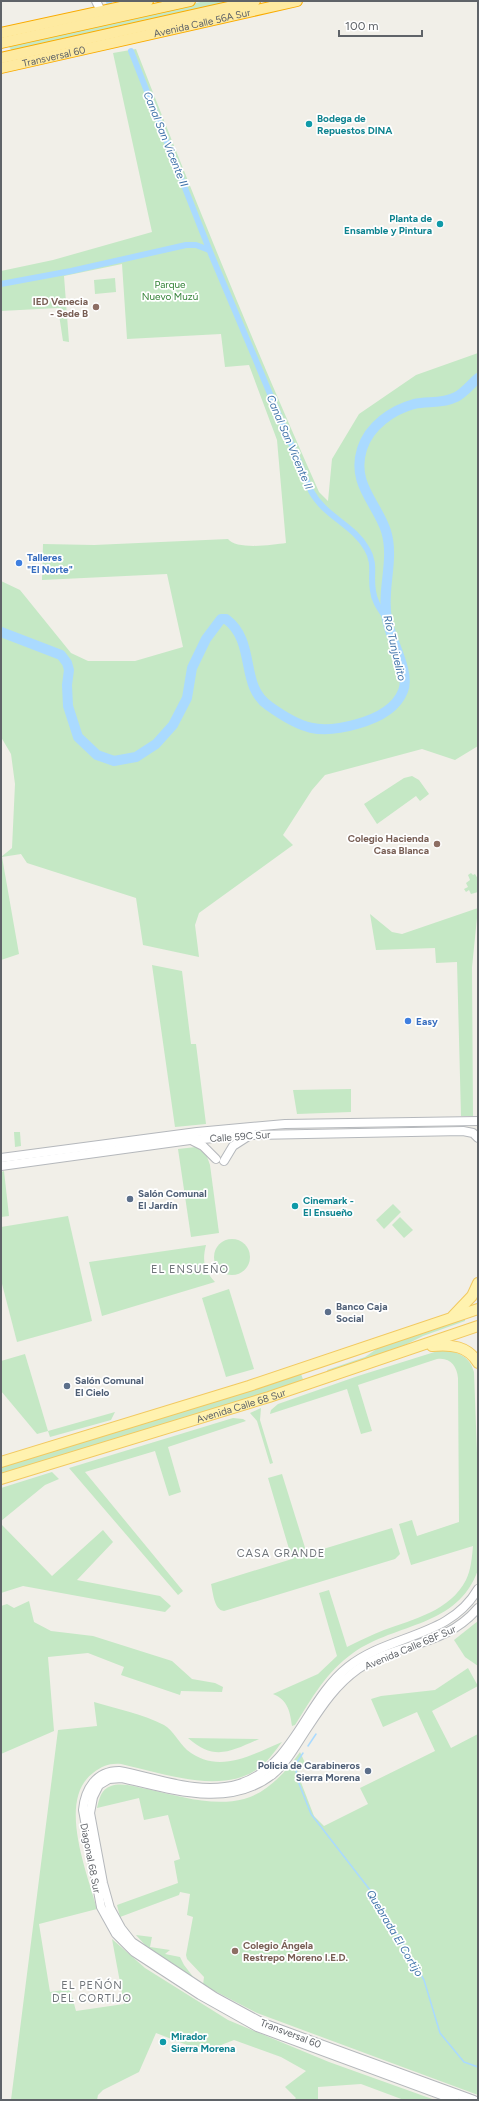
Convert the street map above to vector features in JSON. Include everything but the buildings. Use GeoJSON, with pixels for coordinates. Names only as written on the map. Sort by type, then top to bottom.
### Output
{"type":"FeatureCollection","features":[{"type":"Feature","properties":{"kind":"highway"},"geometry":{"type":"LineString","coordinates":[[1,43],[64,29],[102,16],[124,3],[148,1]]}},
{"type":"Feature","properties":{"kind":"highway"},"geometry":{"type":"LineString","coordinates":[[1,33],[38,25],[190,1]]}},
{"type":"Feature","properties":{"kind":"highway","name":"Avenida Calle 56A Sur"},"geometry":{"type":"LineString","coordinates":[[106,40],[207,12],[256,1]]}},
{"type":"Feature","properties":{"kind":"highway","name":"Avenida Calle 56A Sur"},"geometry":{"type":"LineString","coordinates":[[106,40],[298,1]]}},
{"type":"Feature","properties":{"kind":"highway"},"geometry":{"type":"LineString","coordinates":[[207,12],[240,14]]}},
{"type":"Feature","properties":{"kind":"highway"},"geometry":{"type":"LineString","coordinates":[[38,25],[64,29]]}},
{"type":"Feature","properties":{"kind":"highway","name":"Transversal 60"},"geometry":{"type":"LineString","coordinates":[[3,61],[72,42],[106,40]]}},
{"type":"Feature","properties":{"kind":"highway","name":"Transversal 60"},"geometry":{"type":"LineString","coordinates":[[3,61],[44,58],[106,40]]}},
{"type":"Feature","properties":{"kind":"highway"},"geometry":{"type":"LineString","coordinates":[[44,58],[72,42]]}},
{"type":"Feature","properties":{"kind":"main road"},"geometry":{"type":"LineString","coordinates":[[448,1319],[468,1302],[478,1283]]}},
{"type":"Feature","properties":{"kind":"main road","name":"Avenida Calle 68 Sur"},"geometry":{"type":"LineString","coordinates":[[1,1462],[250,1386],[478,1309]]}},
{"type":"Feature","properties":{"kind":"main road","name":"Avenida Calle 68 Sur"},"geometry":{"type":"LineString","coordinates":[[1,1479],[234,1408],[478,1326]]}},
{"type":"Feature","properties":{"kind":"main road"},"geometry":{"type":"LineString","coordinates":[[324,1379],[320,1374],[322,1369],[352,1358],[371,1346]]}},
{"type":"Feature","properties":{"kind":"main road"},"geometry":{"type":"LineString","coordinates":[[418,1347],[456,1346],[472,1354],[478,1363]]}},
{"type":"Feature","properties":{"kind":"street"},"geometry":{"type":"LineString","coordinates":[[96,1],[102,16]]}},
{"type":"Feature","properties":{"kind":"street","name":"Calle 59C Sur"},"geometry":{"type":"LineString","coordinates":[[1,1158],[197,1132],[285,1124],[478,1121]]}},
{"type":"Feature","properties":{"kind":"street","name":"Calle 59C Sur"},"geometry":{"type":"LineString","coordinates":[[1,1166],[190,1140],[251,1135],[463,1131],[474,1133],[478,1138]]}},
{"type":"Feature","properties":{"kind":"street"},"geometry":{"type":"LineString","coordinates":[[224,1161],[233,1146],[251,1135]]}},
{"type":"Feature","properties":{"kind":"street"},"geometry":{"type":"LineString","coordinates":[[190,1140],[203,1146],[216,1159]]}},
{"type":"Feature","properties":{"kind":"street","name":"Avenida Calle 68F Sur"},"geometry":{"type":"LineString","coordinates":[[102,1778],[108,1772],[119,1771],[192,1786],[218,1788],[228,1787],[252,1779],[265,1771],[279,1757],[323,1692],[348,1667],[374,1651],[443,1624],[456,1615],[473,1597],[478,1589]]}},
{"type":"Feature","properties":{"kind":"street","name":"Avenida Calle 68F Sur"},"geometry":{"type":"LineString","coordinates":[[102,1778],[122,1778],[204,1794],[231,1793],[254,1786],[279,1768],[328,1697],[350,1675],[375,1660],[451,1631],[465,1621],[478,1608]]}},
{"type":"Feature","properties":{"kind":"street","name":"Diagonal 68 Sur"},"geometry":{"type":"LineString","coordinates":[[102,1778],[96,1790],[90,1813],[106,1897],[123,1937]]}},
{"type":"Feature","properties":{"kind":"street","name":"Transversal 60"},"geometry":{"type":"LineString","coordinates":[[123,1937],[138,1955],[200,1996],[257,2027],[455,2100]]}},
{"type":"Feature","properties":{"kind":"street","name":"Transversal 60"},"geometry":{"type":"LineString","coordinates":[[123,1937],[202,1989],[253,2018],[279,2029],[474,2100]]}},
{"type":"Feature","properties":{"kind":"green space"},"geometry":{"type":"Polygon","coordinates":[[[205,1],[244,1],[13,52],[9,47],[55,34],[205,1]]]}},
{"type":"Feature","properties":{"kind":"green space","name":"Parque Nuevo Muzú"},"geometry":{"type":"Polygon","coordinates":[[[136,49],[202,216],[271,382],[319,492],[328,501],[332,459],[359,414],[416,375],[478,353],[478,746],[455,760],[422,749],[325,775],[312,790],[283,835],[293,845],[199,913],[195,925],[199,957],[143,945],[136,898],[27,863],[21,854],[2,857],[19,954],[1,960],[1,857],[12,848],[15,784],[11,754],[1,737],[1,581],[20,590],[71,653],[88,661],[135,661],[183,647],[167,574],[42,580],[43,544],[94,545],[228,539],[238,545],[246,546],[264,546],[286,543],[277,440],[249,365],[225,367],[221,334],[127,339],[122,264],[64,276],[69,342],[63,341],[58,308],[1,311],[1,271],[53,260],[152,232],[113,53],[136,49]]]}},
{"type":"Feature","properties":{"kind":"green space"},"geometry":{"type":"Polygon","coordinates":[[[115,278],[116,292],[95,294],[94,280],[115,278]]]}},
{"type":"Feature","properties":{"kind":"green space"},"geometry":{"type":"Polygon","coordinates":[[[412,776],[419,780],[429,794],[420,801],[416,796],[377,824],[364,804],[404,778],[412,776]]]}},
{"type":"Feature","properties":{"kind":"green space"},"geometry":{"type":"Polygon","coordinates":[[[471,873],[473,875],[475,874],[478,879],[478,892],[471,894],[469,890],[466,892],[464,889],[468,887],[466,883],[470,880],[468,875],[471,873]]]}},
{"type":"Feature","properties":{"kind":"green space"},"geometry":{"type":"Polygon","coordinates":[[[478,908],[472,967],[473,1116],[461,1116],[457,962],[436,963],[435,948],[376,950],[370,914],[392,932],[402,934],[478,908]]]}},
{"type":"Feature","properties":{"kind":"green space"},"geometry":{"type":"Polygon","coordinates":[[[152,965],[182,971],[191,1044],[196,1044],[206,1124],[175,1127],[152,965]]]}},
{"type":"Feature","properties":{"kind":"green space"},"geometry":{"type":"Polygon","coordinates":[[[351,1089],[351,1112],[297,1114],[293,1090],[351,1089]]]}},
{"type":"Feature","properties":{"kind":"green space"},"geometry":{"type":"Polygon","coordinates":[[[14,1132],[20,1132],[21,1146],[15,1147],[14,1132]]]}},
{"type":"Feature","properties":{"kind":"green space"},"geometry":{"type":"Polygon","coordinates":[[[196,1147],[206,1154],[210,1165],[219,1233],[191,1237],[178,1149],[196,1147]]]}},
{"type":"Feature","properties":{"kind":"green space"},"geometry":{"type":"Polygon","coordinates":[[[4,1171],[9,1216],[1,1217],[1,1172],[4,1171]]]}},
{"type":"Feature","properties":{"kind":"green space"},"geometry":{"type":"Polygon","coordinates":[[[393,1204],[401,1212],[384,1229],[376,1220],[393,1204]]]}},
{"type":"Feature","properties":{"kind":"green space"},"geometry":{"type":"Polygon","coordinates":[[[68,1216],[92,1321],[17,1342],[1,1280],[1,1227],[68,1216]]]}},
{"type":"Feature","properties":{"kind":"green space"},"geometry":{"type":"Polygon","coordinates":[[[400,1217],[413,1230],[404,1238],[392,1225],[400,1217]]]}},
{"type":"Feature","properties":{"kind":"green space"},"geometry":{"type":"Polygon","coordinates":[[[236,1239],[245,1244],[249,1250],[249,1264],[245,1270],[236,1275],[228,1275],[219,1270],[215,1264],[214,1253],[219,1244],[225,1240],[236,1239]]]}},
{"type":"Feature","properties":{"kind":"green space"},"geometry":{"type":"Polygon","coordinates":[[[206,1245],[204,1261],[208,1273],[215,1282],[102,1316],[89,1262],[206,1245]]]}},
{"type":"Feature","properties":{"kind":"green space"},"geometry":{"type":"Polygon","coordinates":[[[229,1289],[254,1369],[226,1377],[202,1298],[229,1289]]]}},
{"type":"Feature","properties":{"kind":"green space"},"geometry":{"type":"Polygon","coordinates":[[[465,1317],[465,1321],[423,1336],[389,1353],[328,1373],[327,1370],[365,1357],[381,1346],[465,1317]]]}},
{"type":"Feature","properties":{"kind":"green space"},"geometry":{"type":"Polygon","coordinates":[[[441,1350],[462,1355],[469,1362],[474,1372],[478,1480],[478,1570],[468,1589],[456,1603],[441,1614],[370,1643],[343,1660],[327,1677],[295,1725],[292,1726],[289,1711],[285,1703],[273,1694],[318,1674],[337,1656],[319,1593],[329,1590],[347,1647],[379,1632],[419,1618],[441,1607],[451,1599],[459,1591],[468,1576],[473,1546],[411,1565],[399,1524],[412,1520],[417,1536],[459,1522],[458,1378],[452,1363],[446,1359],[437,1359],[358,1385],[372,1431],[361,1434],[347,1389],[270,1414],[271,1410],[278,1404],[358,1376],[441,1350]]]}},
{"type":"Feature","properties":{"kind":"green space"},"geometry":{"type":"Polygon","coordinates":[[[25,1354],[48,1431],[37,1434],[1,1391],[1,1361],[25,1354]]]}},
{"type":"Feature","properties":{"kind":"green space"},"geometry":{"type":"Polygon","coordinates":[[[301,1374],[304,1382],[1,1475],[1,1466],[301,1374]]]}},
{"type":"Feature","properties":{"kind":"green space"},"geometry":{"type":"Polygon","coordinates":[[[261,1408],[260,1420],[273,1463],[270,1464],[257,1421],[250,1413],[261,1408]]]}},
{"type":"Feature","properties":{"kind":"green space"},"geometry":{"type":"Polygon","coordinates":[[[115,1412],[111,1420],[50,1437],[48,1431],[115,1412]]]}},
{"type":"Feature","properties":{"kind":"green space"},"geometry":{"type":"Polygon","coordinates":[[[233,1418],[243,1419],[246,1421],[168,1447],[181,1492],[169,1496],[155,1451],[85,1472],[183,1591],[178,1595],[69,1468],[233,1418]]]}},
{"type":"Feature","properties":{"kind":"green space"},"geometry":{"type":"Polygon","coordinates":[[[52,1472],[59,1479],[45,1485],[1,1521],[1,1488],[52,1472]]]}},
{"type":"Feature","properties":{"kind":"green space"},"geometry":{"type":"Polygon","coordinates":[[[282,1474],[307,1554],[392,1528],[400,1554],[395,1559],[224,1611],[221,1610],[214,1600],[211,1584],[292,1559],[268,1478],[282,1474]]]}},
{"type":"Feature","properties":{"kind":"green space"},"geometry":{"type":"Polygon","coordinates":[[[1,1524],[52,1576],[103,1530],[113,1542],[77,1580],[160,1596],[171,1606],[165,1612],[23,1586],[1,1593],[1,1524]]]}},
{"type":"Feature","properties":{"kind":"green space"},"geometry":{"type":"Polygon","coordinates":[[[29,1601],[34,1622],[51,1631],[93,1636],[172,1661],[192,1679],[215,1683],[223,1687],[222,1692],[181,1691],[180,1695],[121,1675],[124,1667],[88,1653],[48,1657],[54,1731],[1,1754],[1,1606],[7,1604],[14,1608],[29,1601]]]}},
{"type":"Feature","properties":{"kind":"green space"},"geometry":{"type":"Polygon","coordinates":[[[478,1621],[478,1666],[465,1657],[454,1640],[478,1621]]]}},
{"type":"Feature","properties":{"kind":"green space"},"geometry":{"type":"Polygon","coordinates":[[[468,1668],[478,1686],[432,1711],[451,1748],[478,1734],[478,2095],[257,2013],[203,1985],[204,1977],[187,1959],[186,1955],[193,1917],[187,1915],[190,1894],[180,1892],[179,1895],[120,1917],[117,1905],[178,1883],[174,1861],[180,1859],[168,1815],[144,1820],[139,1798],[97,1808],[101,1795],[105,1789],[120,1784],[196,1800],[220,1802],[244,1799],[261,1792],[268,1787],[283,1774],[300,1752],[307,1767],[297,1772],[314,1816],[324,1826],[368,1804],[360,1788],[435,1751],[417,1712],[383,1727],[371,1699],[381,1696],[435,1690],[468,1668]]]}},
{"type":"Feature","properties":{"kind":"green space"},"geometry":{"type":"Polygon","coordinates":[[[94,1702],[139,1715],[164,1725],[187,1750],[199,1757],[211,1761],[223,1762],[246,1757],[282,1742],[260,1767],[245,1776],[228,1780],[192,1780],[173,1777],[121,1764],[106,1766],[93,1773],[82,1785],[77,1800],[76,1818],[82,1857],[97,1909],[39,1924],[50,1992],[70,1989],[76,2011],[124,2004],[112,1939],[145,1968],[228,2020],[329,2062],[435,2100],[404,2100],[361,2084],[318,2087],[318,2100],[294,2100],[296,2098],[285,2087],[306,2071],[281,2057],[234,2040],[211,2049],[187,2045],[156,2033],[139,2072],[103,2090],[98,2095],[97,2100],[11,2100],[58,1730],[97,1726],[94,1702]]]}},
{"type":"Feature","properties":{"kind":"green space"},"geometry":{"type":"Polygon","coordinates":[[[188,1738],[259,1739],[239,1748],[222,1752],[214,1752],[206,1750],[188,1738]]]}},
{"type":"Feature","properties":{"kind":"green space"},"geometry":{"type":"Polygon","coordinates":[[[136,1935],[152,1937],[150,1947],[170,1950],[165,1954],[180,1957],[194,1978],[145,1945],[136,1935]]]}},
{"type":"Feature","properties":{"kind":"waterway","name":"Canal San Vicente II"},"geometry":{"type":"LineString","coordinates":[[131,51],[211,254],[311,491],[324,508],[361,540],[370,554],[374,595],[386,618]]}},
{"type":"Feature","properties":{"kind":"waterway","name":"Canal San Vicente II"},"geometry":{"type":"LineString","coordinates":[[1,284],[71,271],[186,245],[196,245],[209,250]]}},
{"type":"Feature","properties":{"kind":"waterway","name":"Río Tunjuelito"},"geometry":{"type":"LineString","coordinates":[[1,632],[61,655],[67,663],[69,670],[67,685],[68,706],[78,737],[97,755],[114,761],[136,757],[156,744],[173,725],[187,698],[192,668],[206,639],[221,619],[226,619],[236,629],[242,639],[250,676],[260,697],[280,714],[301,725],[321,729],[344,727],[364,722],[378,716],[395,703],[400,697],[405,684],[402,666],[387,619],[386,597],[389,553],[386,531],[362,483],[360,473],[362,449],[365,441],[376,426],[382,420],[398,410],[414,404],[440,402],[451,399],[465,391],[478,378]]}},
{"type":"Feature","properties":{"kind":"waterway","name":"Quebrada El Cortijo"},"geometry":{"type":"LineString","coordinates":[[308,1746],[316,1734]]}},
{"type":"Feature","properties":{"kind":"waterway","name":"Quebrada El Cortijo"},"geometry":{"type":"LineString","coordinates":[[303,1753],[295,1765],[298,1781],[311,1814],[377,1899],[424,1980],[440,2033],[464,2062],[478,2067]]}},
{"type":"Feature","properties":{"kind":"place","name":"Bodega de Repuestos DINA"},"geometry":{"type":"Point","coordinates":[309,124]}},
{"type":"Feature","properties":{"kind":"place","name":"Planta de Ensamble y Pintura"},"geometry":{"type":"Point","coordinates":[440,224]}},
{"type":"Feature","properties":{"kind":"place","name":"IED Venecia - Sede B"},"geometry":{"type":"Point","coordinates":[96,307]}},
{"type":"Feature","properties":{"kind":"place","name":"Talleres \"El Norte\""},"geometry":{"type":"Point","coordinates":[19,563]}},
{"type":"Feature","properties":{"kind":"place","name":"Colegio Hacienda Casa Blanca"},"geometry":{"type":"Point","coordinates":[437,844]}},
{"type":"Feature","properties":{"kind":"place","name":"Easy"},"geometry":{"type":"Point","coordinates":[408,1021]}},
{"type":"Feature","properties":{"kind":"place","name":"Salón Comunal El Jardín"},"geometry":{"type":"Point","coordinates":[130,1199]}},
{"type":"Feature","properties":{"kind":"place","name":"Cinemark - El Ensueño"},"geometry":{"type":"Point","coordinates":[295,1206]}},
{"type":"Feature","properties":{"kind":"place","name":"Banco Caja Social"},"geometry":{"type":"Point","coordinates":[328,1312]}},
{"type":"Feature","properties":{"kind":"place","name":"Salón Comunal El Cielo"},"geometry":{"type":"Point","coordinates":[67,1386]}},
{"type":"Feature","properties":{"kind":"place","name":"Policia de Carabineros Sierra Morena"},"geometry":{"type":"Point","coordinates":[368,1771]}},
{"type":"Feature","properties":{"kind":"place","name":"Colegio Ángela Restrepo Moreno I.E.D."},"geometry":{"type":"Point","coordinates":[235,1951]}},
{"type":"Feature","properties":{"kind":"place","name":"Mirador Sierra Morena"},"geometry":{"type":"Point","coordinates":[163,2042]}},
{"type":"Feature","properties":{"kind":"district","name":"EL ENSUEÑO"},"geometry":{"type":"Point","coordinates":[190,1269]}},
{"type":"Feature","properties":{"kind":"district","name":"CASA GRANDE"},"geometry":{"type":"Point","coordinates":[281,1553]}},
{"type":"Feature","properties":{"kind":"district","name":"EL PEÑÓN DEL CORTIJO"},"geometry":{"type":"Point","coordinates":[92,1991]}}]}
